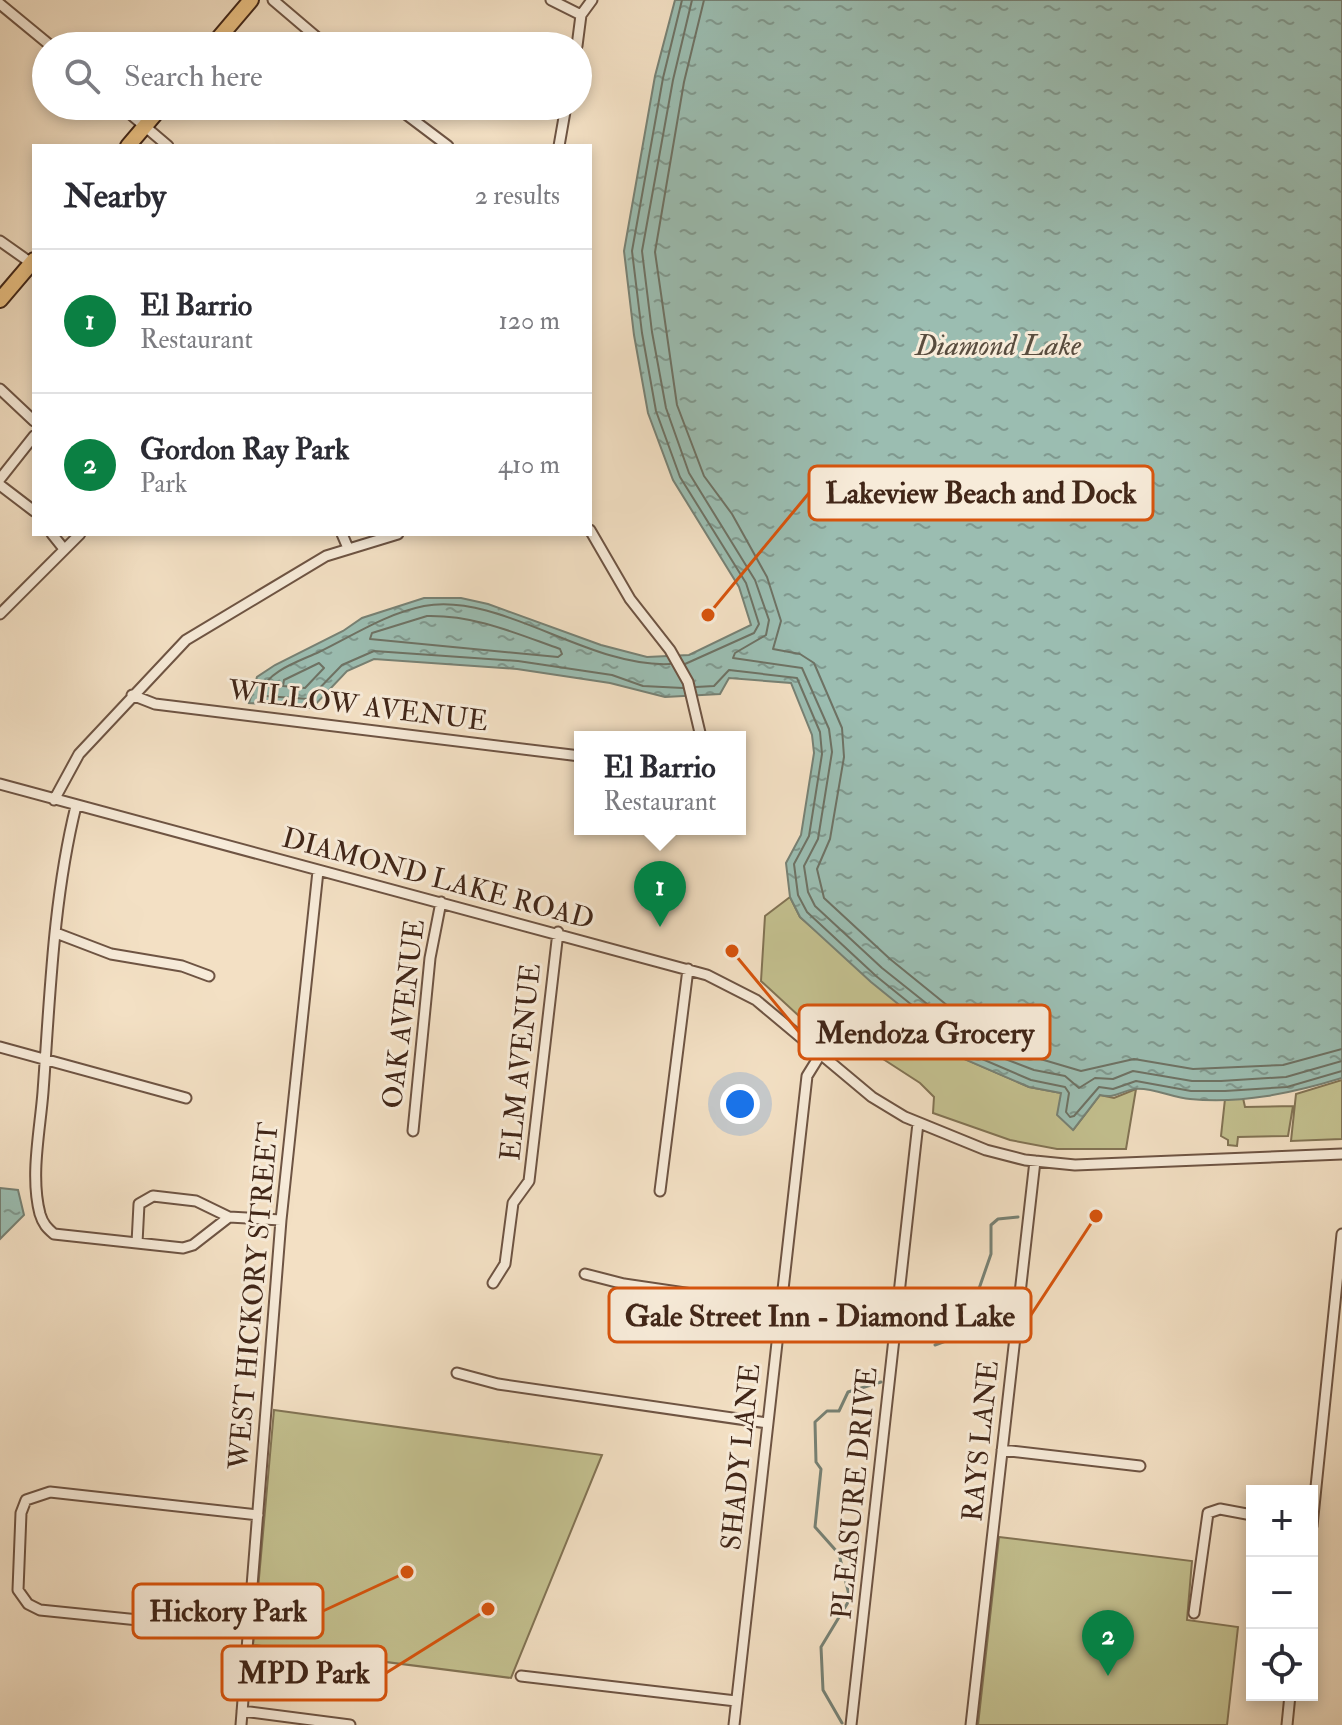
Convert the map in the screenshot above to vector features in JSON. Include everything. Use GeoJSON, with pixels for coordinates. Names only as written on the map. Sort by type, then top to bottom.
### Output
{"type":"FeatureCollection","features":[{"type":"Feature","properties":{"kind":"main road"},"geometry":{"type":"LineString","coordinates":[[224,32],[251,0]]}},
{"type":"Feature","properties":{"kind":"main road"},"geometry":{"type":"LineString","coordinates":[[130,144],[150,120]]}},
{"type":"Feature","properties":{"kind":"main road"},"geometry":{"type":"LineString","coordinates":[[0,300],[32,263]]}},
{"type":"Feature","properties":{"kind":"street"},"geometry":{"type":"LineString","coordinates":[[273,0],[311,32]]}},
{"type":"Feature","properties":{"kind":"street"},"geometry":{"type":"LineString","coordinates":[[551,0],[581,15]]}},
{"type":"Feature","properties":{"kind":"street"},"geometry":{"type":"LineString","coordinates":[[579,32],[581,15],[592,0]]}},
{"type":"Feature","properties":{"kind":"street"},"geometry":{"type":"LineString","coordinates":[[0,4],[34,32]]}},
{"type":"Feature","properties":{"kind":"street"},"geometry":{"type":"LineString","coordinates":[[138,120],[166,144]]}},
{"type":"Feature","properties":{"kind":"street"},"geometry":{"type":"LineString","coordinates":[[414,120],[445,144]]}},
{"type":"Feature","properties":{"kind":"street"},"geometry":{"type":"LineString","coordinates":[[559,144],[564,120]]}},
{"type":"Feature","properties":{"kind":"street"},"geometry":{"type":"LineString","coordinates":[[0,241],[32,261]]}},
{"type":"Feature","properties":{"kind":"street"},"geometry":{"type":"LineString","coordinates":[[0,389],[32,419]]}},
{"type":"Feature","properties":{"kind":"street"},"geometry":{"type":"LineString","coordinates":[[0,479],[32,439]]}},
{"type":"Feature","properties":{"kind":"street"},"geometry":{"type":"LineString","coordinates":[[0,485],[32,509]]}},
{"type":"Feature","properties":{"kind":"street"},"geometry":{"type":"LineString","coordinates":[[592,533],[630,599],[670,650],[694,700],[700,731]]}},
{"type":"Feature","properties":{"kind":"street"},"geometry":{"type":"LineString","coordinates":[[54,536],[64,549]]}},
{"type":"Feature","properties":{"kind":"street"},"geometry":{"type":"LineString","coordinates":[[0,614],[78,536]]}},
{"type":"Feature","properties":{"kind":"street"},"geometry":{"type":"LineString","coordinates":[[343,536],[348,548]]}},
{"type":"Feature","properties":{"kind":"street"},"geometry":{"type":"LineString","coordinates":[[54,800],[79,754],[186,640],[262,592],[348,548],[391,536]]}},
{"type":"Feature","properties":{"kind":"street","name":"WILLOW AVENUE"},"geometry":{"type":"LineString","coordinates":[[132,695],[155,704],[574,755]]}},
{"type":"Feature","properties":{"kind":"street","name":"DIAMOND LAKE ROAD"},"geometry":{"type":"LineString","coordinates":[[0,784],[688,969],[739,989],[756,1000],[872,1097],[918,1123],[986,1150],[1035,1161],[1075,1165],[1342,1154]]}},
{"type":"Feature","properties":{"kind":"street"},"geometry":{"type":"LineString","coordinates":[[76,806],[67,840],[45,1057],[37,1181],[44,1225],[54,1234],[189,1247],[229,1217]]}},
{"type":"Feature","properties":{"kind":"street","name":"WEST HICKORY STREET"},"geometry":{"type":"LineString","coordinates":[[241,1725],[281,1220],[318,871]]}},
{"type":"Feature","properties":{"kind":"street","name":"OAK AVENUE"},"geometry":{"type":"LineString","coordinates":[[413,1131],[430,958],[441,902]]}},
{"type":"Feature","properties":{"kind":"street","name":"ELM AVENUE"},"geometry":{"type":"LineString","coordinates":[[493,1283],[505,1264],[513,1203],[529,1181],[558,932]]}},
{"type":"Feature","properties":{"kind":"street"},"geometry":{"type":"LineString","coordinates":[[56,933],[111,954],[182,966],[209,976]]}},
{"type":"Feature","properties":{"kind":"street"},"geometry":{"type":"LineString","coordinates":[[660,1191],[688,969]]}},
{"type":"Feature","properties":{"kind":"street"},"geometry":{"type":"LineString","coordinates":[[0,1047],[186,1098]]}},
{"type":"Feature","properties":{"kind":"street","name":"SHADY LANE"},"geometry":{"type":"LineString","coordinates":[[734,1725],[807,1076],[820,1055]]}},
{"type":"Feature","properties":{"kind":"street","name":"PLEASURE DRIVE"},"geometry":{"type":"LineString","coordinates":[[851,1725],[918,1123]]}},
{"type":"Feature","properties":{"kind":"street","name":"RAYS LANE"},"geometry":{"type":"LineString","coordinates":[[971,1725],[1035,1161]]}},
{"type":"Feature","properties":{"kind":"street"},"geometry":{"type":"LineString","coordinates":[[137,1243],[139,1204],[153,1196],[196,1201],[229,1217],[281,1220]]}},
{"type":"Feature","properties":{"kind":"street"},"geometry":{"type":"LineString","coordinates":[[1316,1485],[1342,1234]]}},
{"type":"Feature","properties":{"kind":"street"},"geometry":{"type":"LineString","coordinates":[[585,1274],[624,1284],[780,1307]]}},
{"type":"Feature","properties":{"kind":"street"},"geometry":{"type":"LineString","coordinates":[[457,1373],[498,1384],[767,1423]]}},
{"type":"Feature","properties":{"kind":"street"},"geometry":{"type":"LineString","coordinates":[[1002,1450],[1140,1466]]}},
{"type":"Feature","properties":{"kind":"street"},"geometry":{"type":"LineString","coordinates":[[247,1631],[40,1610],[28,1604],[18,1590],[21,1513],[26,1500],[50,1492],[258,1515]]}},
{"type":"Feature","properties":{"kind":"street"},"geometry":{"type":"LineString","coordinates":[[1194,1613],[1211,1510],[1246,1514]]}},
{"type":"Feature","properties":{"kind":"street"},"geometry":{"type":"LineString","coordinates":[[521,1676],[736,1701]]}},
{"type":"Feature","properties":{"kind":"street"},"geometry":{"type":"LineString","coordinates":[[1287,1725],[1289,1701]]}},
{"type":"Feature","properties":{"kind":"street"},"geometry":{"type":"LineString","coordinates":[[242,1711],[350,1725]]}},
{"type":"Feature","properties":{"kind":"shaded area"},"geometry":{"type":"Polygon","coordinates":[[[790,897],[800,917],[945,1042],[942,1049],[1029,1087],[1061,1093],[1074,1129],[1100,1095],[1114,1098],[1136,1089],[1126,1149],[1057,1149],[1010,1140],[933,1113],[934,1097],[920,1083],[866,1048],[838,1052],[761,981],[765,916],[790,897]]]}},
{"type":"Feature","properties":{"kind":"shaded area"},"geometry":{"type":"Polygon","coordinates":[[[1342,1080],[1342,1139],[1291,1141],[1296,1094],[1342,1080]]]}},
{"type":"Feature","properties":{"kind":"shaded area"},"geometry":{"type":"Polygon","coordinates":[[[1243,1098],[1245,1107],[1293,1106],[1288,1136],[1238,1137],[1237,1146],[1228,1145],[1228,1140],[1221,1136],[1225,1099],[1243,1098]]]}},
{"type":"Feature","properties":{"kind":"shaded area"},"geometry":{"type":"Polygon","coordinates":[[[274,1410],[602,1455],[511,1678],[253,1645],[274,1410]]]}},
{"type":"Feature","properties":{"kind":"shaded area"},"geometry":{"type":"Polygon","coordinates":[[[999,1537],[1192,1561],[1187,1620],[1238,1627],[1227,1725],[978,1725],[999,1537]]]}},
{"type":"Feature","properties":{"kind":"water","name":"Diamond Lake"},"geometry":{"type":"Polygon","coordinates":[[[675,0],[1342,0],[1342,1078],[1286,1093],[1248,1099],[1183,1098],[1142,1089],[1110,1096],[1100,1095],[1073,1130],[1057,1115],[1061,1093],[1029,1087],[941,1049],[945,1042],[871,982],[800,917],[790,897],[786,863],[801,835],[814,753],[812,735],[791,683],[729,678],[720,694],[665,697],[610,683],[517,669],[374,659],[347,671],[312,708],[249,703],[257,677],[275,665],[343,631],[362,618],[424,598],[461,598],[488,604],[601,645],[647,657],[689,655],[751,625],[739,587],[673,480],[648,413],[634,335],[624,251],[655,76],[675,0]]]}},
{"type":"Feature","properties":{"kind":"water"},"geometry":{"type":"Polygon","coordinates":[[[0,1188],[18,1190],[24,1215],[0,1239],[0,1188]]]}},
{"type":"Feature","properties":{"kind":"waterway"},"geometry":{"type":"LineString","coordinates":[[935,1345],[959,1336],[965,1329],[991,1254],[991,1225],[998,1219],[1018,1217]]}},
{"type":"Feature","properties":{"kind":"waterway"},"geometry":{"type":"LineString","coordinates":[[842,1723],[823,1690],[821,1647],[850,1599],[839,1554],[815,1527],[821,1469],[816,1462],[815,1422],[827,1411],[839,1411],[848,1392],[881,1382]]}},
{"type":"Feature","properties":{"kind":"place","name":"Lakeview Beach and Dock"},"geometry":{"type":"Point","coordinates":[708,615]}},
{"type":"Feature","properties":{"kind":"place","name":"El Barrio"},"geometry":{"type":"Point","coordinates":[660,927]}},
{"type":"Feature","properties":{"kind":"place","name":"Mendoza Grocery"},"geometry":{"type":"Point","coordinates":[732,951]}},
{"type":"Feature","properties":{"kind":"place","name":"Gale Street Inn - Diamond Lake"},"geometry":{"type":"Point","coordinates":[1096,1216]}},
{"type":"Feature","properties":{"kind":"place","name":"Hickory Park"},"geometry":{"type":"Point","coordinates":[407,1572]}},
{"type":"Feature","properties":{"kind":"place","name":"MPD Park"},"geometry":{"type":"Point","coordinates":[488,1609]}},
{"type":"Feature","properties":{"kind":"place","name":"Gordon Ray Park"},"geometry":{"type":"Point","coordinates":[1108,1676]}}]}
